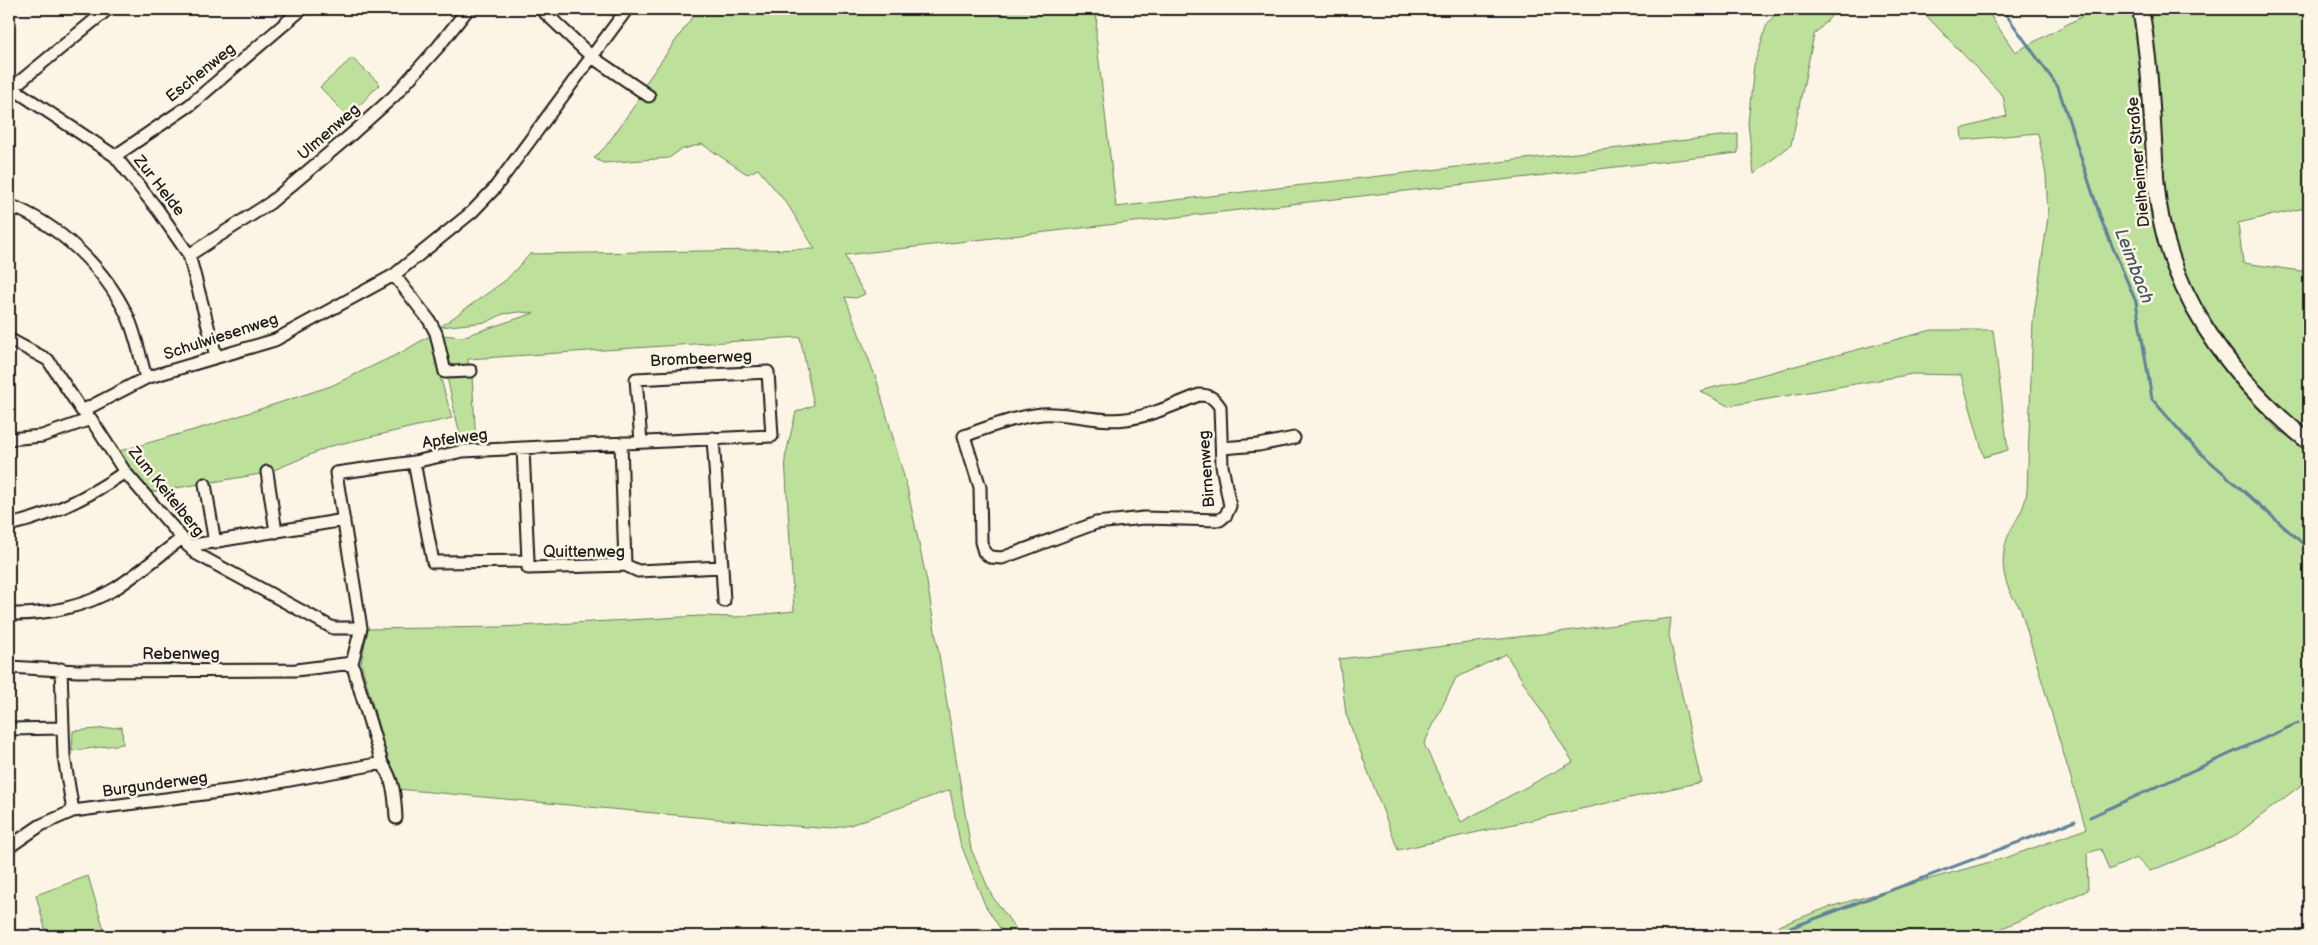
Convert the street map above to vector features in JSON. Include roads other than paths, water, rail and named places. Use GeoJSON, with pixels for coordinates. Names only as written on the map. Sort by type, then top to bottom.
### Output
{"type":"FeatureCollection","features":[{"type":"Feature","properties":{"kind":"main road","name":"Dielheimer Straße"},"geometry":{"type":"LineString","coordinates":[[2140,9],[2151,94],[2156,184],[2162,231],[2181,282],[2207,332],[2260,400],[2309,442]]}},
{"type":"Feature","properties":{"kind":"street"},"geometry":{"type":"LineString","coordinates":[[10,87],[108,9]]}},
{"type":"Feature","properties":{"kind":"street","name":"Eschenweg"},"geometry":{"type":"LineString","coordinates":[[115,156],[190,105],[302,9]]}},
{"type":"Feature","properties":{"kind":"street","name":"Ulmenweg"},"geometry":{"type":"LineString","coordinates":[[188,255],[270,203],[353,133],[394,96],[438,47],[468,9]]}},
{"type":"Feature","properties":{"kind":"street"},"geometry":{"type":"LineString","coordinates":[[541,9],[592,57],[649,96]]}},
{"type":"Feature","properties":{"kind":"street","name":"Schulwiesenweg"},"geometry":{"type":"LineString","coordinates":[[9,439],[42,436],[87,415],[146,378],[275,340],[394,275],[472,212],[494,189],[627,9]]}},
{"type":"Feature","properties":{"kind":"street","name":"Zur Helde"},"geometry":{"type":"LineString","coordinates":[[10,87],[115,156],[158,210],[188,255],[216,356]]}},
{"type":"Feature","properties":{"kind":"street"},"geometry":{"type":"LineString","coordinates":[[9,205],[30,214],[79,250],[106,281],[127,316],[146,378]]}},
{"type":"Feature","properties":{"kind":"street"},"geometry":{"type":"LineString","coordinates":[[394,275],[429,320],[436,333],[445,372],[471,371]]}},
{"type":"Feature","properties":{"kind":"street","name":"Zum Keitelberg"},"geometry":{"type":"LineString","coordinates":[[9,339],[48,360],[125,472],[195,553],[333,628],[361,628]]}},
{"type":"Feature","properties":{"kind":"street","name":"Brombeerweg"},"geometry":{"type":"LineString","coordinates":[[641,442],[636,379],[768,372],[772,436]]}},
{"type":"Feature","properties":{"kind":"street","name":"Birnenweg"},"geometry":{"type":"LineString","coordinates":[[1199,395],[1208,395],[1220,407],[1222,448],[1222,466],[1230,506],[1226,515],[1220,520],[1144,518],[1096,524],[1002,558],[990,557],[984,552],[981,542],[980,487],[964,436],[1010,420],[1042,414],[1068,415],[1102,420],[1126,419],[1156,412],[1199,395]]}},
{"type":"Feature","properties":{"kind":"street","name":"Apfelweg"},"geometry":{"type":"LineString","coordinates":[[352,662],[361,628],[336,473],[414,462],[462,452],[772,436]]}},
{"type":"Feature","properties":{"kind":"street"},"geometry":{"type":"LineString","coordinates":[[713,438],[724,601]]}},
{"type":"Feature","properties":{"kind":"street"},"geometry":{"type":"LineString","coordinates":[[1222,448],[1259,445],[1294,438]]}},
{"type":"Feature","properties":{"kind":"street"},"geometry":{"type":"LineString","coordinates":[[621,443],[625,565]]}},
{"type":"Feature","properties":{"kind":"street"},"geometry":{"type":"LineString","coordinates":[[524,448],[528,561]]}},
{"type":"Feature","properties":{"kind":"street","name":"Quittenweg"},"geometry":{"type":"LineString","coordinates":[[414,462],[433,562],[528,561],[528,568],[625,565],[638,571],[722,566]]}},
{"type":"Feature","properties":{"kind":"street"},"geometry":{"type":"LineString","coordinates":[[9,525],[59,509],[95,492],[125,472]]}},
{"type":"Feature","properties":{"kind":"street"},"geometry":{"type":"LineString","coordinates":[[266,472],[276,532]]}},
{"type":"Feature","properties":{"kind":"street"},"geometry":{"type":"LineString","coordinates":[[205,484],[215,543]]}},
{"type":"Feature","properties":{"kind":"street"},"geometry":{"type":"LineString","coordinates":[[9,614],[34,615],[87,601],[115,588],[185,543],[215,543],[344,520]]}},
{"type":"Feature","properties":{"kind":"street"},"geometry":{"type":"LineString","coordinates":[[352,662],[382,763],[390,774],[394,788],[396,818]]}},
{"type":"Feature","properties":{"kind":"street","name":"Rebenweg"},"geometry":{"type":"LineString","coordinates":[[9,667],[78,671],[296,670],[352,662]]}},
{"type":"Feature","properties":{"kind":"street"},"geometry":{"type":"LineString","coordinates":[[61,669],[64,757],[73,812]]}},
{"type":"Feature","properties":{"kind":"street"},"geometry":{"type":"LineString","coordinates":[[9,729],[62,728]]}},
{"type":"Feature","properties":{"kind":"street","name":"Burgunderweg"},"geometry":{"type":"LineString","coordinates":[[9,847],[41,825],[73,812],[242,789],[382,763]]}},
{"type":"Feature","properties":{"kind":"waterway","name":"Leimbach"},"geometry":{"type":"LineString","coordinates":[[2002,9],[2058,87],[2102,222],[2136,302],[2152,399],[2195,448],[2309,549]]}},
{"type":"Feature","properties":{"kind":"waterway"},"geometry":{"type":"LineString","coordinates":[[2090,817],[2298,723]]}},
{"type":"Feature","properties":{"kind":"waterway"},"geometry":{"type":"LineString","coordinates":[[1769,936],[2075,821]]}}]}
